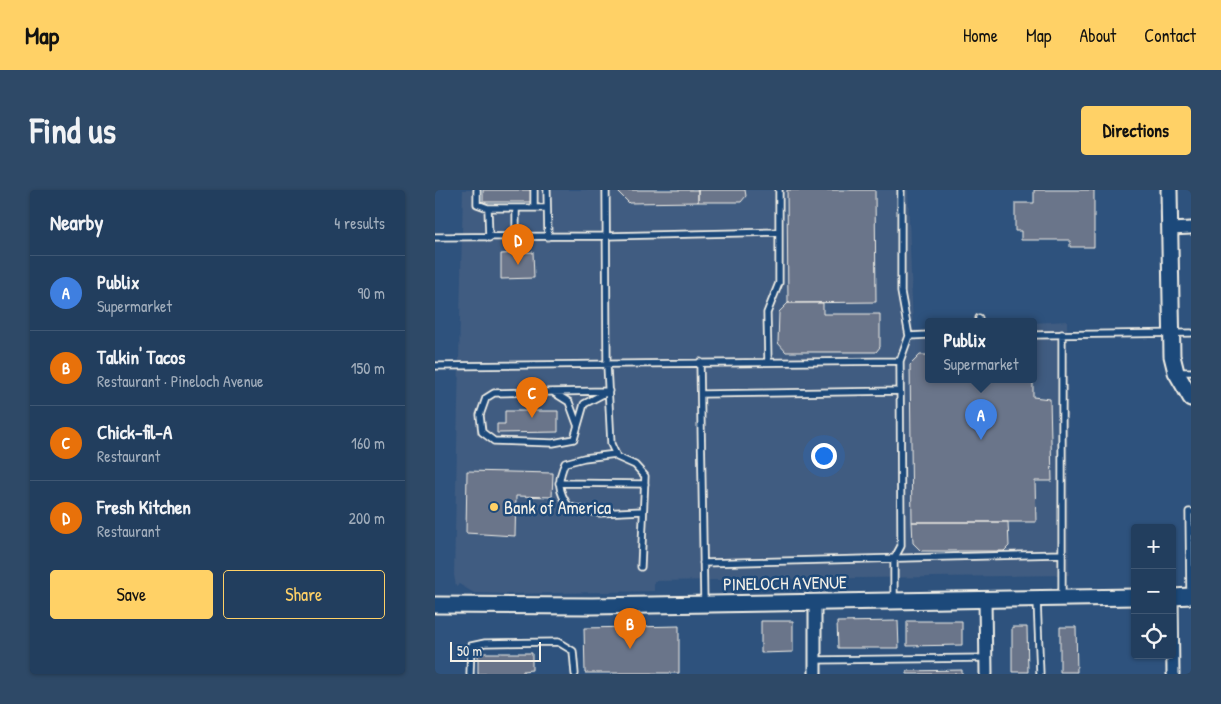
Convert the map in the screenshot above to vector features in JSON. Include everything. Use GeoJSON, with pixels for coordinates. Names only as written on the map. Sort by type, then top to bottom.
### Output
{"type":"FeatureCollection","features":[{"type":"Feature","properties":{"kind":"street"},"geometry":{"type":"LineString","coordinates":[[1169,190],[1171,332],[1176,372],[1191,398]]}},
{"type":"Feature","properties":{"kind":"street"},"geometry":{"type":"LineString","coordinates":[[1170,228],[1191,228]]}},
{"type":"Feature","properties":{"kind":"street"},"geometry":{"type":"LineString","coordinates":[[1176,597],[1190,596]]}},
{"type":"Feature","properties":{"kind":"street","name":"PINELOCH AVENUE"},"geometry":{"type":"LineString","coordinates":[[435,605],[592,606],[704,602],[1131,597]]}},
{"type":"Feature","properties":{"kind":"street"},"geometry":{"type":"LineString","coordinates":[[985,599],[986,674]]}},
{"type":"Feature","properties":{"kind":"street"},"geometry":{"type":"LineString","coordinates":[[815,601],[815,674]]}},
{"type":"Feature","properties":{"kind":"street"},"geometry":{"type":"LineString","coordinates":[[1172,614],[1173,674]]}},
{"type":"Feature","properties":{"kind":"lane"},"geometry":{"type":"LineString","coordinates":[[477,190],[477,204],[488,208],[547,208]]}},
{"type":"Feature","properties":{"kind":"lane"},"geometry":{"type":"LineString","coordinates":[[534,190],[534,208]]}},
{"type":"Feature","properties":{"kind":"lane"},"geometry":{"type":"LineString","coordinates":[[547,190],[548,237]]}},
{"type":"Feature","properties":{"kind":"lane"},"geometry":{"type":"LineString","coordinates":[[606,190],[607,365],[611,444],[617,457],[635,465],[645,476],[641,567]]}},
{"type":"Feature","properties":{"kind":"lane"},"geometry":{"type":"LineString","coordinates":[[768,362],[767,313],[779,283],[779,190]]}},
{"type":"Feature","properties":{"kind":"lane"},"geometry":{"type":"LineString","coordinates":[[894,600],[894,559],[901,546],[900,361],[909,336],[901,292],[901,190]]}},
{"type":"Feature","properties":{"kind":"lane"},"geometry":{"type":"LineString","coordinates":[[488,208],[489,238]]}},
{"type":"Feature","properties":{"kind":"lane"},"geometry":{"type":"LineString","coordinates":[[516,208],[516,237]]}},
{"type":"Feature","properties":{"kind":"lane"},"geometry":{"type":"LineString","coordinates":[[435,237],[489,238],[779,232]]}},
{"type":"Feature","properties":{"kind":"lane"},"geometry":{"type":"LineString","coordinates":[[1037,334],[1191,333]]}},
{"type":"Feature","properties":{"kind":"lane"},"geometry":{"type":"LineString","coordinates":[[1061,598],[1062,334]]}},
{"type":"Feature","properties":{"kind":"lane"},"geometry":{"type":"LineString","coordinates":[[909,336],[925,335]]}},
{"type":"Feature","properties":{"kind":"lane"},"geometry":{"type":"LineString","coordinates":[[435,366],[900,361]]}},
{"type":"Feature","properties":{"kind":"lane"},"geometry":{"type":"LineString","coordinates":[[700,362],[704,602]]}},
{"type":"Feature","properties":{"kind":"lane"},"geometry":{"type":"LineString","coordinates":[[1176,372],[1191,372]]}},
{"type":"Feature","properties":{"kind":"lane"},"geometry":{"type":"LineString","coordinates":[[609,391],[584,404],[574,440],[553,443],[493,441],[482,432],[480,415],[486,398],[495,393],[609,391]]}},
{"type":"Feature","properties":{"kind":"lane"},"geometry":{"type":"LineString","coordinates":[[701,394],[900,391]]}},
{"type":"Feature","properties":{"kind":"lane"},"geometry":{"type":"LineString","coordinates":[[553,392],[569,402],[577,426]]}},
{"type":"Feature","properties":{"kind":"lane"},"geometry":{"type":"LineString","coordinates":[[615,454],[584,458],[565,464],[559,478],[561,494],[569,507],[599,513],[643,511]]}},
{"type":"Feature","properties":{"kind":"lane"},"geometry":{"type":"LineString","coordinates":[[559,483],[645,484]]}},
{"type":"Feature","properties":{"kind":"lane"},"geometry":{"type":"LineString","coordinates":[[1190,596],[1189,512],[1191,512]]}},
{"type":"Feature","properties":{"kind":"lane"},"geometry":{"type":"LineString","coordinates":[[703,563],[1062,554]]}},
{"type":"Feature","properties":{"kind":"lane"},"geometry":{"type":"LineString","coordinates":[[1036,598],[1039,674]]}},
{"type":"Feature","properties":{"kind":"lane"},"geometry":{"type":"LineString","coordinates":[[471,674],[469,653],[471,646],[485,643],[558,642],[573,652],[575,674]]}},
{"type":"Feature","properties":{"kind":"lane"},"geometry":{"type":"LineString","coordinates":[[815,660],[986,658]]}},
{"type":"Feature","properties":{"kind":"shaded area"},"geometry":{"type":"Polygon","coordinates":[[[463,190],[908,190],[913,330],[925,330],[925,383],[1037,383],[1037,323],[1067,321],[1069,575],[654,581],[654,591],[505,594],[474,593],[459,584],[456,586],[454,575],[463,190]]]}},
{"type":"Feature","properties":{"kind":"building"},"geometry":{"type":"Polygon","coordinates":[[[483,190],[531,190],[531,202],[483,202],[483,190]]]}},
{"type":"Feature","properties":{"kind":"building"},"geometry":{"type":"Polygon","coordinates":[[[619,190],[698,190],[698,202],[629,203],[619,193],[619,190]]]}},
{"type":"Feature","properties":{"kind":"building"},"geometry":{"type":"Polygon","coordinates":[[[698,190],[745,190],[746,196],[741,202],[698,202],[698,190]]]}},
{"type":"Feature","properties":{"kind":"building"},"geometry":{"type":"Polygon","coordinates":[[[787,190],[875,190],[876,302],[788,303],[787,190]]]}},
{"type":"Feature","properties":{"kind":"building"},"geometry":{"type":"Polygon","coordinates":[[[1034,190],[1094,190],[1094,247],[1070,247],[1070,240],[1021,240],[1021,231],[1015,231],[1015,203],[1034,203],[1034,190]]]}},
{"type":"Feature","properties":{"kind":"building"},"geometry":{"type":"Polygon","coordinates":[[[533,252],[534,278],[501,279],[501,254],[533,252]]]}},
{"type":"Feature","properties":{"kind":"building"},"geometry":{"type":"Polygon","coordinates":[[[788,303],[823,303],[823,314],[880,314],[880,347],[876,352],[786,352],[778,343],[779,312],[788,303]]]}},
{"type":"Feature","properties":{"kind":"building"},"geometry":{"type":"Polygon","coordinates":[[[920,355],[925,355],[925,383],[1033,383],[1033,397],[1050,399],[1052,481],[1035,481],[1036,522],[912,522],[910,365],[920,355]]]}},
{"type":"Feature","properties":{"kind":"building"},"geometry":{"type":"Polygon","coordinates":[[[505,411],[558,411],[558,432],[497,433],[497,424],[505,424],[505,411]]]}},
{"type":"Feature","properties":{"kind":"building"},"geometry":{"type":"Polygon","coordinates":[[[467,471],[553,473],[552,497],[516,496],[515,536],[466,533],[467,471]]]}},
{"type":"Feature","properties":{"kind":"building"},"geometry":{"type":"Polygon","coordinates":[[[912,522],[1008,522],[1009,546],[1004,551],[921,551],[913,543],[912,522]]]}},
{"type":"Feature","properties":{"kind":"building"},"geometry":{"type":"Polygon","coordinates":[[[761,621],[793,621],[793,652],[761,653],[761,621]]]}},
{"type":"Feature","properties":{"kind":"building"},"geometry":{"type":"Polygon","coordinates":[[[898,621],[899,648],[838,648],[837,622],[898,621]]]}},
{"type":"Feature","properties":{"kind":"building"},"geometry":{"type":"Polygon","coordinates":[[[907,621],[962,621],[962,645],[907,646],[907,621]]]}},
{"type":"Feature","properties":{"kind":"building"},"geometry":{"type":"Polygon","coordinates":[[[679,626],[679,673],[585,673],[584,628],[679,626]]]}},
{"type":"Feature","properties":{"kind":"building"},"geometry":{"type":"Polygon","coordinates":[[[1012,627],[1027,627],[1028,672],[1012,672],[1012,627]]]}},
{"type":"Feature","properties":{"kind":"building"},"geometry":{"type":"Polygon","coordinates":[[[1060,627],[1076,627],[1077,672],[1060,672],[1060,627]]]}},
{"type":"Feature","properties":{"kind":"building"},"geometry":{"type":"Polygon","coordinates":[[[478,653],[532,653],[532,670],[523,671],[523,674],[478,674],[478,653]]]}},
{"type":"Feature","properties":{"kind":"building"},"geometry":{"type":"Polygon","coordinates":[[[962,670],[962,674],[907,674],[907,671],[962,670]]]}},
{"type":"Feature","properties":{"kind":"place","name":"Fresh Kitchen"},"geometry":{"type":"Point","coordinates":[518,265]}},
{"type":"Feature","properties":{"kind":"place","name":"Chick-fil-A"},"geometry":{"type":"Point","coordinates":[532,418]}},
{"type":"Feature","properties":{"kind":"place","name":"Publix"},"geometry":{"type":"Point","coordinates":[981,440]}},
{"type":"Feature","properties":{"kind":"place","name":"Bank of America"},"geometry":{"type":"Point","coordinates":[494,507]}},
{"type":"Feature","properties":{"kind":"place","name":"Talkin' Tacos"},"geometry":{"type":"Point","coordinates":[630,649]}}]}
